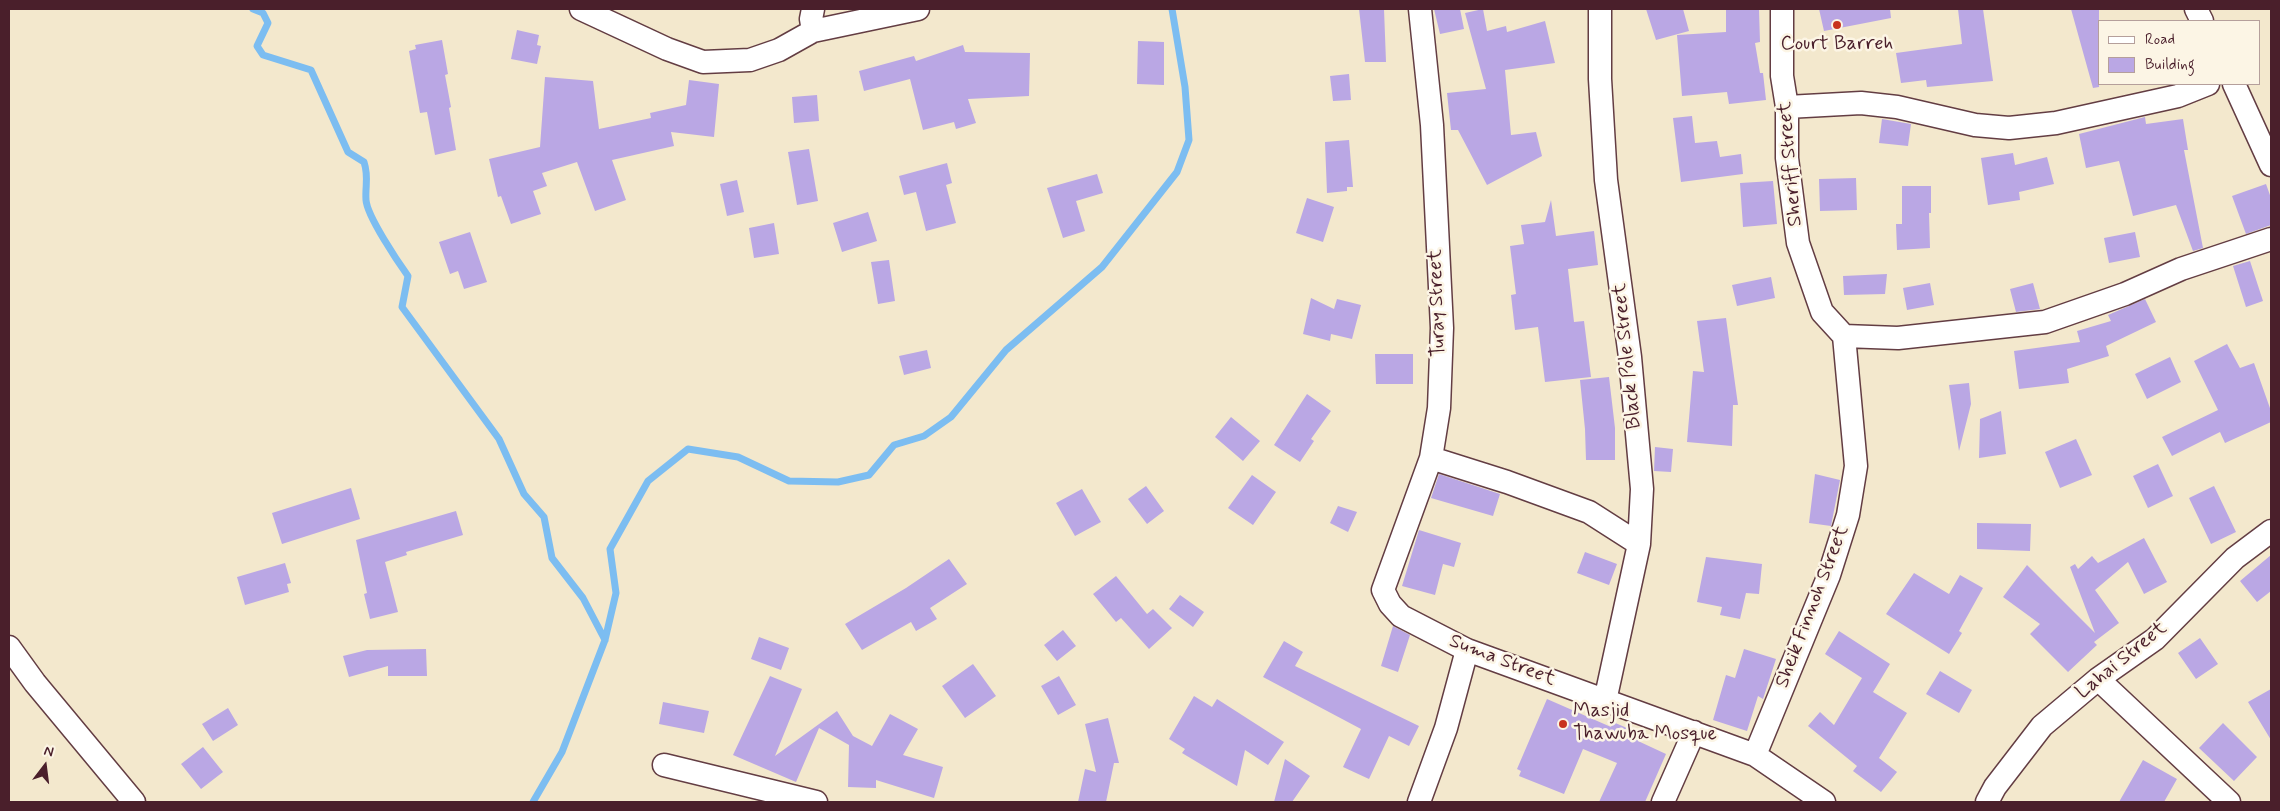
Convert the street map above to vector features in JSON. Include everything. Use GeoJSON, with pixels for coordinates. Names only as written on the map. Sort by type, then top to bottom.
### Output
{"type":"FeatureCollection","features":[{"type":"Feature","properties":{"kind":"street"},"geometry":{"type":"LineString","coordinates":[[581,9],[667,49],[703,62],[750,60],[779,50],[813,31],[918,9]]}},
{"type":"Feature","properties":{"kind":"street"},"geometry":{"type":"LineString","coordinates":[[813,9],[811,18],[813,31]]}},
{"type":"Feature","properties":{"kind":"street","name":"Turay Street"},"geometry":{"type":"LineString","coordinates":[[1383,590],[1431,458],[1439,408],[1442,328],[1432,125],[1420,9]]}},
{"type":"Feature","properties":{"kind":"street","name":"Black Pole Street"},"geometry":{"type":"LineString","coordinates":[[1600,9],[1600,79],[1606,180],[1630,357],[1642,489],[1639,544],[1606,701]]}},
{"type":"Feature","properties":{"kind":"street","name":"Sheriff Street"},"geometry":{"type":"LineString","coordinates":[[1782,9],[1782,76],[1787,107],[1787,158],[1798,243],[1822,312],[1844,336]]}},
{"type":"Feature","properties":{"kind":"street"},"geometry":{"type":"LineString","coordinates":[[1787,107],[1861,104],[1897,107],[1975,125],[2009,128],[2056,123],[2178,96],[2206,85]]}},
{"type":"Feature","properties":{"kind":"street"},"geometry":{"type":"LineString","coordinates":[[2234,85],[2271,165]]}},
{"type":"Feature","properties":{"kind":"street"},"geometry":{"type":"LineString","coordinates":[[1844,336],[1898,338],[2045,322],[2126,294],[2182,269],[2271,238]]}},
{"type":"Feature","properties":{"kind":"street","name":"Sheik Finnoh Street"},"geometry":{"type":"LineString","coordinates":[[1755,755],[1829,575],[1848,515],[1856,466],[1844,336]]}},
{"type":"Feature","properties":{"kind":"street"},"geometry":{"type":"LineString","coordinates":[[1431,458],[1507,482],[1589,512],[1639,544]]}},
{"type":"Feature","properties":{"kind":"street","name":"Lahai Street"},"geometry":{"type":"LineString","coordinates":[[1986,802],[1995,787],[2042,726],[2098,679],[2155,639],[2235,558],[2271,532]]}},
{"type":"Feature","properties":{"kind":"street","name":"Suma Street"},"geometry":{"type":"LineString","coordinates":[[1383,590],[1390,604],[1402,616],[1467,650],[1755,755],[1824,802]]}},
{"type":"Feature","properties":{"kind":"street"},"geometry":{"type":"LineString","coordinates":[[9,647],[35,683],[134,802]]}},
{"type":"Feature","properties":{"kind":"street"},"geometry":{"type":"LineString","coordinates":[[1419,802],[1446,728],[1467,650]]}},
{"type":"Feature","properties":{"kind":"street"},"geometry":{"type":"LineString","coordinates":[[2098,679],[2229,802]]}},
{"type":"Feature","properties":{"kind":"street"},"geometry":{"type":"LineString","coordinates":[[1663,802],[1694,732]]}},
{"type":"Feature","properties":{"kind":"street"},"geometry":{"type":"LineString","coordinates":[[664,765],[816,802]]}},
{"type":"Feature","properties":{"kind":"building"},"geometry":{"type":"Polygon","coordinates":[[[1359,9],[1384,9],[1386,62],[1365,62],[1359,9]]]}},
{"type":"Feature","properties":{"kind":"building"},"geometry":{"type":"Polygon","coordinates":[[[1434,9],[1460,9],[1464,29],[1440,34],[1434,9]]]}},
{"type":"Feature","properties":{"kind":"building"},"geometry":{"type":"Polygon","coordinates":[[[1483,9],[1487,31],[1506,26],[1507,32],[1545,21],[1555,63],[1505,70],[1511,135],[1536,132],[1542,156],[1487,185],[1458,130],[1451,130],[1447,93],[1486,89],[1465,13],[1483,9]]]}},
{"type":"Feature","properties":{"kind":"building"},"geometry":{"type":"Polygon","coordinates":[[[1646,9],[1683,9],[1689,31],[1656,40],[1646,9]]]}},
{"type":"Feature","properties":{"kind":"building"},"geometry":{"type":"Polygon","coordinates":[[[1759,9],[1760,42],[1755,43],[1760,73],[1763,73],[1766,100],[1729,104],[1727,92],[1682,96],[1677,35],[1726,32],[1726,10],[1759,9]]]}},
{"type":"Feature","properties":{"kind":"building","name":"Court Barreh"},"geometry":{"type":"Polygon","coordinates":[[[1819,9],[1890,9],[1891,18],[1824,31],[1819,9]]]}},
{"type":"Feature","properties":{"kind":"building"},"geometry":{"type":"Polygon","coordinates":[[[1958,9],[1983,9],[1993,81],[1927,87],[1926,80],[1901,83],[1896,53],[1962,44],[1958,9]]]}},
{"type":"Feature","properties":{"kind":"building"},"geometry":{"type":"Polygon","coordinates":[[[2071,9],[2099,9],[2099,87],[2093,88],[2071,9]]]}},
{"type":"Feature","properties":{"kind":"building"},"geometry":{"type":"Polygon","coordinates":[[[517,30],[539,35],[537,45],[541,46],[537,64],[511,59],[517,30]]]}},
{"type":"Feature","properties":{"kind":"building"},"geometry":{"type":"Polygon","coordinates":[[[442,40],[448,74],[445,75],[456,150],[435,155],[427,112],[420,113],[409,51],[416,49],[415,45],[442,40]]]}},
{"type":"Feature","properties":{"kind":"building"},"geometry":{"type":"Polygon","coordinates":[[[1138,41],[1164,42],[1164,85],[1137,84],[1138,41]]]}},
{"type":"Feature","properties":{"kind":"building"},"geometry":{"type":"Polygon","coordinates":[[[963,45],[965,52],[1030,53],[1029,96],[968,99],[976,123],[956,129],[954,122],[923,130],[910,79],[864,91],[859,71],[914,56],[916,61],[963,45]]]}},
{"type":"Feature","properties":{"kind":"building"},"geometry":{"type":"Polygon","coordinates":[[[1349,74],[1351,100],[1333,101],[1330,76],[1349,74]]]}},
{"type":"Feature","properties":{"kind":"building"},"geometry":{"type":"Polygon","coordinates":[[[545,77],[593,81],[599,129],[651,118],[650,113],[686,105],[689,80],[719,84],[714,137],[671,132],[674,146],[612,160],[626,200],[595,211],[577,162],[542,173],[547,186],[533,191],[541,214],[511,224],[501,196],[498,197],[489,159],[540,147],[545,77]]]}},
{"type":"Feature","properties":{"kind":"building"},"geometry":{"type":"Polygon","coordinates":[[[817,95],[819,121],[794,123],[792,97],[817,95]]]}},
{"type":"Feature","properties":{"kind":"building"},"geometry":{"type":"Polygon","coordinates":[[[1692,116],[1695,143],[1717,141],[1720,157],[1741,154],[1743,174],[1681,182],[1673,118],[1692,116]]]}},
{"type":"Feature","properties":{"kind":"building"},"geometry":{"type":"Polygon","coordinates":[[[2145,117],[2146,124],[2183,119],[2188,150],[2184,150],[2203,248],[2193,251],[2176,205],[2133,216],[2119,161],[2086,168],[2079,134],[2145,117]]]}},
{"type":"Feature","properties":{"kind":"building"},"geometry":{"type":"Polygon","coordinates":[[[1882,119],[1911,124],[1908,146],[1879,143],[1882,119]]]}},
{"type":"Feature","properties":{"kind":"building"},"geometry":{"type":"Polygon","coordinates":[[[1349,140],[1353,187],[1347,187],[1347,191],[1327,193],[1325,142],[1349,140]]]}},
{"type":"Feature","properties":{"kind":"building"},"geometry":{"type":"Polygon","coordinates":[[[809,149],[818,201],[797,205],[788,152],[809,149]]]}},
{"type":"Feature","properties":{"kind":"building"},"geometry":{"type":"Polygon","coordinates":[[[2013,153],[2015,165],[2047,157],[2054,184],[2019,192],[2020,200],[1988,205],[1981,158],[2013,153]]]}},
{"type":"Feature","properties":{"kind":"building"},"geometry":{"type":"Polygon","coordinates":[[[947,163],[952,183],[946,185],[956,223],[926,231],[916,192],[904,195],[899,176],[947,163]]]}},
{"type":"Feature","properties":{"kind":"building"},"geometry":{"type":"Polygon","coordinates":[[[1097,174],[1103,193],[1076,201],[1085,231],[1063,238],[1047,188],[1097,174]]]}},
{"type":"Feature","properties":{"kind":"building"},"geometry":{"type":"Polygon","coordinates":[[[1856,178],[1857,210],[1820,211],[1819,179],[1856,178]]]}},
{"type":"Feature","properties":{"kind":"building"},"geometry":{"type":"Polygon","coordinates":[[[737,180],[744,212],[727,216],[720,184],[737,180]]]}},
{"type":"Feature","properties":{"kind":"building"},"geometry":{"type":"Polygon","coordinates":[[[1773,181],[1777,224],[1743,227],[1740,183],[1773,181]]]}},
{"type":"Feature","properties":{"kind":"building"},"geometry":{"type":"Polygon","coordinates":[[[2266,184],[2271,198],[2271,225],[2246,234],[2232,196],[2266,184]]]}},
{"type":"Feature","properties":{"kind":"building"},"geometry":{"type":"Polygon","coordinates":[[[1902,186],[1931,186],[1931,213],[1929,213],[1930,248],[1897,250],[1896,224],[1902,224],[1902,186]]]}},
{"type":"Feature","properties":{"kind":"building"},"geometry":{"type":"Polygon","coordinates":[[[1307,198],[1334,207],[1323,242],[1296,233],[1307,198]]]}},
{"type":"Feature","properties":{"kind":"building"},"geometry":{"type":"Polygon","coordinates":[[[1551,200],[1556,236],[1594,231],[1598,265],[1568,269],[1574,322],[1584,321],[1591,377],[1545,382],[1538,327],[1515,330],[1511,295],[1516,294],[1510,246],[1524,244],[1521,225],[1545,222],[1551,200]]]}},
{"type":"Feature","properties":{"kind":"building"},"geometry":{"type":"Polygon","coordinates":[[[868,212],[877,241],[842,252],[833,223],[868,212]]]}},
{"type":"Feature","properties":{"kind":"building"},"geometry":{"type":"Polygon","coordinates":[[[774,223],[779,254],[754,258],[749,228],[774,223]]]}},
{"type":"Feature","properties":{"kind":"building"},"geometry":{"type":"Polygon","coordinates":[[[470,232],[487,282],[464,289],[458,271],[450,274],[439,242],[470,232]]]}},
{"type":"Feature","properties":{"kind":"building"},"geometry":{"type":"Polygon","coordinates":[[[2135,232],[2140,257],[2109,263],[2104,238],[2135,232]]]}},
{"type":"Feature","properties":{"kind":"building"},"geometry":{"type":"Polygon","coordinates":[[[889,260],[895,301],[878,304],[871,262],[889,260]]]}},
{"type":"Feature","properties":{"kind":"building"},"geometry":{"type":"Polygon","coordinates":[[[2250,261],[2263,301],[2246,307],[2233,266],[2250,261]]]}},
{"type":"Feature","properties":{"kind":"building"},"geometry":{"type":"Polygon","coordinates":[[[1887,274],[1885,294],[1844,295],[1843,276],[1887,274]]]}},
{"type":"Feature","properties":{"kind":"building"},"geometry":{"type":"Polygon","coordinates":[[[1771,277],[1775,298],[1737,306],[1732,285],[1771,277]]]}},
{"type":"Feature","properties":{"kind":"building"},"geometry":{"type":"Polygon","coordinates":[[[1930,283],[1934,305],[1907,310],[1903,288],[1930,283]]]}},
{"type":"Feature","properties":{"kind":"building"},"geometry":{"type":"Polygon","coordinates":[[[2033,283],[2040,309],[2016,312],[2010,289],[2033,283]]]}},
{"type":"Feature","properties":{"kind":"building"},"geometry":{"type":"Polygon","coordinates":[[[1311,298],[1334,309],[1337,299],[1361,305],[1352,339],[1331,334],[1330,341],[1303,334],[1311,298]]]}},
{"type":"Feature","properties":{"kind":"building"},"geometry":{"type":"Polygon","coordinates":[[[2145,299],[2156,322],[2106,346],[2109,356],[2067,369],[2069,383],[2019,389],[2014,351],[2080,342],[2077,331],[2111,321],[2108,315],[2145,299]]]}},
{"type":"Feature","properties":{"kind":"building"},"geometry":{"type":"Polygon","coordinates":[[[1726,318],[1738,405],[1733,405],[1732,446],[1687,442],[1693,371],[1704,372],[1697,321],[1726,318]]]}},
{"type":"Feature","properties":{"kind":"building"},"geometry":{"type":"Polygon","coordinates":[[[2227,344],[2240,368],[2254,363],[2271,411],[2271,422],[2225,443],[2220,432],[2172,456],[2162,437],[2218,410],[2194,361],[2227,344]]]}},
{"type":"Feature","properties":{"kind":"building"},"geometry":{"type":"Polygon","coordinates":[[[927,350],[931,368],[904,375],[899,356],[927,350]]]}},
{"type":"Feature","properties":{"kind":"building"},"geometry":{"type":"Polygon","coordinates":[[[1375,354],[1413,354],[1413,384],[1376,384],[1375,354]]]}},
{"type":"Feature","properties":{"kind":"building"},"geometry":{"type":"Polygon","coordinates":[[[2170,357],[2181,382],[2147,399],[2135,374],[2170,357]]]}},
{"type":"Feature","properties":{"kind":"building"},"geometry":{"type":"Polygon","coordinates":[[[1609,377],[1615,428],[1615,460],[1586,460],[1580,380],[1609,377]]]}},
{"type":"Feature","properties":{"kind":"building"},"geometry":{"type":"Polygon","coordinates":[[[1969,383],[1971,404],[1959,451],[1949,385],[1969,383]]]}},
{"type":"Feature","properties":{"kind":"building"},"geometry":{"type":"Polygon","coordinates":[[[1307,394],[1331,411],[1311,439],[1314,441],[1300,462],[1274,445],[1307,394]]]}},
{"type":"Feature","properties":{"kind":"building"},"geometry":{"type":"Polygon","coordinates":[[[2001,411],[2006,454],[1979,458],[1980,419],[2001,411]]]}},
{"type":"Feature","properties":{"kind":"building"},"geometry":{"type":"Polygon","coordinates":[[[1231,417],[1260,441],[1243,461],[1215,437],[1231,417]]]}},
{"type":"Feature","properties":{"kind":"building"},"geometry":{"type":"Polygon","coordinates":[[[2076,439],[2092,475],[2060,488],[2045,452],[2076,439]]]}},
{"type":"Feature","properties":{"kind":"building"},"geometry":{"type":"Polygon","coordinates":[[[1655,447],[1673,449],[1671,472],[1654,471],[1655,447]]]}},
{"type":"Feature","properties":{"kind":"building"},"geometry":{"type":"Polygon","coordinates":[[[2158,464],[2173,496],[2148,508],[2133,476],[2158,464]]]}},
{"type":"Feature","properties":{"kind":"building"},"geometry":{"type":"Polygon","coordinates":[[[1439,474],[1500,494],[1493,516],[1431,498],[1439,474]]]}},
{"type":"Feature","properties":{"kind":"building"},"geometry":{"type":"Polygon","coordinates":[[[1815,474],[1840,480],[1831,526],[1809,523],[1815,474]]]}},
{"type":"Feature","properties":{"kind":"building"},"geometry":{"type":"Polygon","coordinates":[[[1252,475],[1276,492],[1253,525],[1228,508],[1252,475]]]}},
{"type":"Feature","properties":{"kind":"building"},"geometry":{"type":"Polygon","coordinates":[[[1146,486],[1164,511],[1147,524],[1128,499],[1146,486]]]}},
{"type":"Feature","properties":{"kind":"building"},"geometry":{"type":"Polygon","coordinates":[[[2214,486],[2236,532],[2211,544],[2189,498],[2214,486]]]}},
{"type":"Feature","properties":{"kind":"building"},"geometry":{"type":"Polygon","coordinates":[[[351,488],[360,519],[282,544],[272,513],[351,488]]]}},
{"type":"Feature","properties":{"kind":"building"},"geometry":{"type":"Polygon","coordinates":[[[1082,489],[1101,522],[1075,536],[1056,503],[1082,489]]]}},
{"type":"Feature","properties":{"kind":"building"},"geometry":{"type":"Polygon","coordinates":[[[1338,506],[1357,512],[1348,532],[1330,523],[1338,506]]]}},
{"type":"Feature","properties":{"kind":"building"},"geometry":{"type":"Polygon","coordinates":[[[456,511],[463,535],[406,552],[407,555],[385,562],[398,612],[370,619],[364,594],[367,593],[356,540],[456,511]]]}},
{"type":"Feature","properties":{"kind":"building"},"geometry":{"type":"Polygon","coordinates":[[[1977,523],[2031,524],[2030,551],[1977,549],[1977,523]]]}},
{"type":"Feature","properties":{"kind":"building"},"geometry":{"type":"Polygon","coordinates":[[[1419,530],[1461,543],[1454,567],[1443,564],[1435,595],[1402,586],[1419,530]]]}},
{"type":"Feature","properties":{"kind":"building"},"geometry":{"type":"Polygon","coordinates":[[[2144,538],[2167,582],[2144,594],[2128,562],[2095,590],[2119,623],[2094,642],[2097,645],[2068,672],[2030,634],[2040,624],[2003,597],[2027,565],[2095,633],[2070,567],[2075,564],[2078,569],[2092,556],[2098,563],[2144,538]]]}},
{"type":"Feature","properties":{"kind":"building"},"geometry":{"type":"Polygon","coordinates":[[[1585,552],[1617,564],[1609,585],[1577,573],[1585,552]]]}},
{"type":"Feature","properties":{"kind":"building"},"geometry":{"type":"Polygon","coordinates":[[[2271,555],[2271,591],[2257,602],[2240,581],[2271,555]]]}},
{"type":"Feature","properties":{"kind":"building"},"geometry":{"type":"Polygon","coordinates":[[[1706,557],[1762,564],[1759,594],[1746,593],[1740,619],[1720,615],[1722,607],[1697,602],[1706,557]]]}},
{"type":"Feature","properties":{"kind":"building"},"geometry":{"type":"Polygon","coordinates":[[[949,559],[967,584],[930,608],[937,619],[916,631],[911,622],[862,650],[845,624],[906,588],[949,559]]]}},
{"type":"Feature","properties":{"kind":"building"},"geometry":{"type":"Polygon","coordinates":[[[285,563],[291,583],[287,584],[289,592],[245,605],[237,577],[285,563]]]}},
{"type":"Feature","properties":{"kind":"building"},"geometry":{"type":"Polygon","coordinates":[[[1914,573],[1949,594],[1960,575],[1983,588],[1959,631],[1962,633],[1949,654],[1886,614],[1914,573]]]}},
{"type":"Feature","properties":{"kind":"building"},"geometry":{"type":"Polygon","coordinates":[[[1116,576],[1147,614],[1153,609],[1172,628],[1149,649],[1121,618],[1116,622],[1093,594],[1116,576]]]}},
{"type":"Feature","properties":{"kind":"building"},"geometry":{"type":"Polygon","coordinates":[[[1180,595],[1204,612],[1193,627],[1169,609],[1180,595]]]}},
{"type":"Feature","properties":{"kind":"building"},"geometry":{"type":"Polygon","coordinates":[[[1393,626],[1410,635],[1398,672],[1381,666],[1393,626]]]}},
{"type":"Feature","properties":{"kind":"building"},"geometry":{"type":"Polygon","coordinates":[[[1063,630],[1076,646],[1057,661],[1044,645],[1063,630]]]}},
{"type":"Feature","properties":{"kind":"building"},"geometry":{"type":"Polygon","coordinates":[[[1839,631],[1890,664],[1873,692],[1907,713],[1879,758],[1897,772],[1881,792],[1853,771],[1857,766],[1808,726],[1820,712],[1834,725],[1862,678],[1825,654],[1839,631]]]}},
{"type":"Feature","properties":{"kind":"building"},"geometry":{"type":"Polygon","coordinates":[[[759,637],[789,648],[781,670],[751,659],[759,637]]]}},
{"type":"Feature","properties":{"kind":"building"},"geometry":{"type":"Polygon","coordinates":[[[2200,638],[2218,664],[2196,679],[2178,653],[2200,638]]]}},
{"type":"Feature","properties":{"kind":"building"},"geometry":{"type":"Polygon","coordinates":[[[1284,641],[1303,652],[1295,666],[1419,726],[1409,746],[1389,736],[1369,779],[1343,767],[1361,729],[1263,677],[1284,641]]]}},
{"type":"Feature","properties":{"kind":"building"},"geometry":{"type":"Polygon","coordinates":[[[426,649],[427,676],[388,676],[388,666],[349,677],[343,656],[367,650],[426,649]]]}},
{"type":"Feature","properties":{"kind":"building"},"geometry":{"type":"Polygon","coordinates":[[[1744,649],[1776,659],[1763,699],[1758,696],[1747,731],[1713,720],[1726,675],[1735,678],[1744,649]]]}},
{"type":"Feature","properties":{"kind":"building"},"geometry":{"type":"Polygon","coordinates":[[[973,664],[996,696],[965,718],[942,686],[973,664]]]}},
{"type":"Feature","properties":{"kind":"building"},"geometry":{"type":"Polygon","coordinates":[[[1940,671],[1972,690],[1959,713],[1926,694],[1940,671]]]}},
{"type":"Feature","properties":{"kind":"building"},"geometry":{"type":"Polygon","coordinates":[[[770,676],[802,689],[775,756],[837,711],[853,736],[872,746],[890,714],[918,729],[903,755],[943,767],[934,798],[876,780],[876,788],[848,787],[849,745],[819,728],[796,782],[733,755],[770,676]]]}},
{"type":"Feature","properties":{"kind":"building"},"geometry":{"type":"Polygon","coordinates":[[[1059,676],[1076,705],[1058,715],[1041,686],[1059,676]]]}},
{"type":"Feature","properties":{"kind":"building"},"geometry":{"type":"Polygon","coordinates":[[[2271,689],[2271,740],[2248,702],[2271,689]]]}},
{"type":"Feature","properties":{"kind":"building"},"geometry":{"type":"Polygon","coordinates":[[[1194,696],[1212,707],[1217,699],[1284,742],[1268,765],[1245,750],[1237,786],[1182,753],[1185,749],[1169,739],[1194,696]]]}},
{"type":"Feature","properties":{"kind":"building"},"geometry":{"type":"Polygon","coordinates":[[[1547,699],[1611,727],[1613,722],[1641,734],[1638,741],[1666,754],[1645,802],[1599,802],[1617,763],[1583,749],[1564,794],[1519,776],[1521,771],[1517,769],[1547,699]]]}},
{"type":"Feature","properties":{"kind":"building"},"geometry":{"type":"Polygon","coordinates":[[[663,702],[709,711],[704,733],[659,724],[663,702]]]}},
{"type":"Feature","properties":{"kind":"building"},"geometry":{"type":"Polygon","coordinates":[[[228,708],[238,725],[213,741],[202,724],[228,708]]]}},
{"type":"Feature","properties":{"kind":"building"},"geometry":{"type":"Polygon","coordinates":[[[1108,718],[1119,763],[1114,763],[1106,802],[1078,802],[1085,769],[1096,772],[1085,724],[1108,718]]]}},
{"type":"Feature","properties":{"kind":"building"},"geometry":{"type":"Polygon","coordinates":[[[2223,723],[2257,757],[2234,781],[2199,748],[2223,723]]]}},
{"type":"Feature","properties":{"kind":"building"},"geometry":{"type":"Polygon","coordinates":[[[203,747],[223,772],[201,789],[181,764],[203,747]]]}},
{"type":"Feature","properties":{"kind":"building"},"geometry":{"type":"Polygon","coordinates":[[[1285,759],[1310,776],[1292,802],[1274,802],[1285,759]]]}},
{"type":"Feature","properties":{"kind":"building"},"geometry":{"type":"Polygon","coordinates":[[[2143,760],[2177,779],[2164,802],[2119,802],[2143,760]]]}},
{"type":"Feature","properties":{"kind":"waterway"},"geometry":{"type":"LineString","coordinates":[[253,9],[263,13],[268,23],[257,46],[263,55],[311,70],[348,152],[364,162],[368,207],[384,239],[408,276],[402,307],[499,439],[524,494],[544,517],[552,558],[583,598],[605,640]]}},
{"type":"Feature","properties":{"kind":"waterway"},"geometry":{"type":"LineString","coordinates":[[533,802],[562,752],[605,640],[616,593],[610,549],[648,481],[688,449],[738,457],[789,481],[838,482],[869,475],[894,445],[924,436],[951,417],[1006,350],[1102,267],[1177,172],[1189,140],[1185,87],[1172,9]]}},
{"type":"Feature","properties":{"kind":"place","name":"Court Barreh"},"geometry":{"type":"Point","coordinates":[1837,25]}},
{"type":"Feature","properties":{"kind":"place","name":"Masjid Thawuba Mosque"},"geometry":{"type":"Point","coordinates":[1563,724]}}]}
